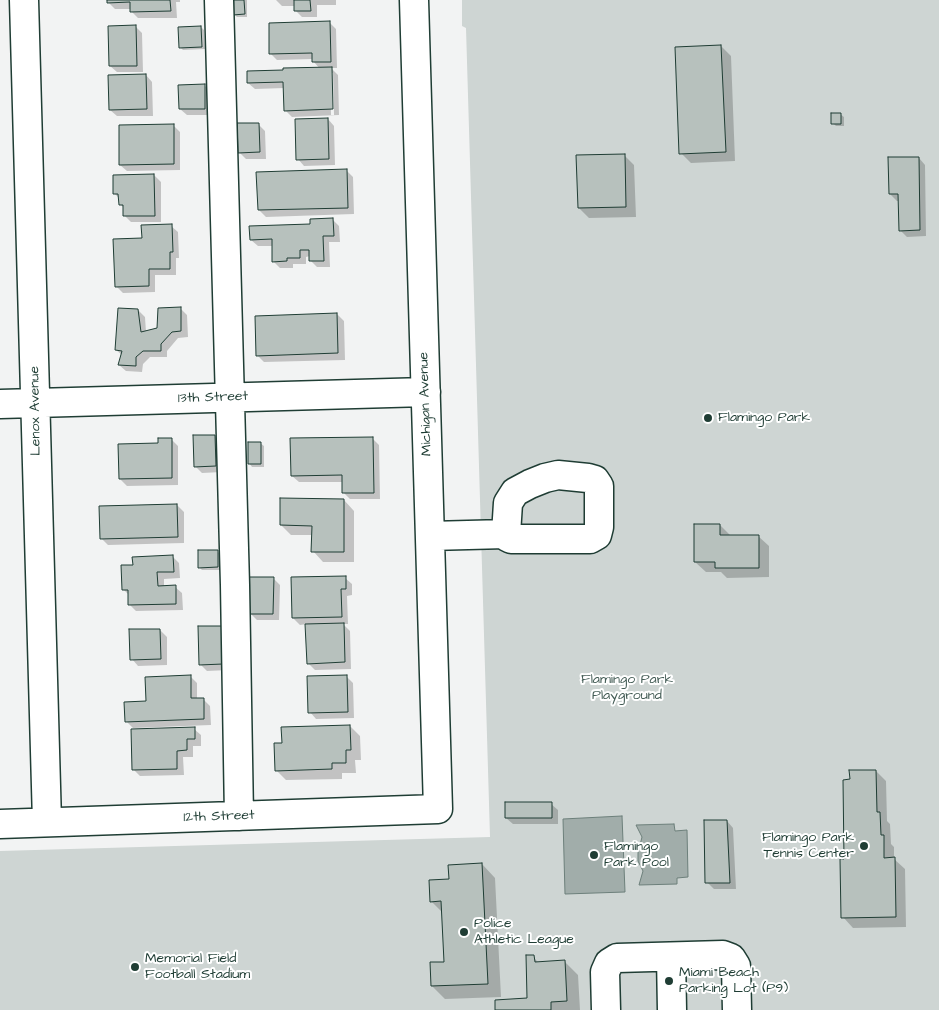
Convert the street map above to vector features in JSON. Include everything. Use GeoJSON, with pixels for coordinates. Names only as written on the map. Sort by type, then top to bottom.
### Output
{"type":"FeatureCollection","features":[{"type":"Feature","properties":{"kind":"street","name":"Lenox Avenue"},"geometry":{"type":"LineString","coordinates":[[24,0],[47,822]]}},
{"type":"Feature","properties":{"kind":"street"},"geometry":{"type":"LineString","coordinates":[[219,0],[239,816]]}},
{"type":"Feature","properties":{"kind":"street","name":"Michigan Avenue"},"geometry":{"type":"LineString","coordinates":[[414,0],[438,809]]}},
{"type":"Feature","properties":{"kind":"street","name":"13th Street"},"geometry":{"type":"LineString","coordinates":[[0,404],[426,392]]}},
{"type":"Feature","properties":{"kind":"street"},"geometry":{"type":"LineString","coordinates":[[430,536],[506,534]]}},
{"type":"Feature","properties":{"kind":"street","name":"12th Street"},"geometry":{"type":"LineString","coordinates":[[0,824],[438,809]]}},
{"type":"Feature","properties":{"kind":"street"},"geometry":{"type":"LineString","coordinates":[[606,1010],[605,972],[609,963],[617,958],[723,955],[731,958],[736,966],[737,1010]]}},
{"type":"Feature","properties":{"kind":"street"},"geometry":{"type":"LineString","coordinates":[[671,957],[672,1010]]}},
{"type":"Feature","properties":{"kind":"green space","name":"Flamingo Park"},"geometry":{"type":"Polygon","coordinates":[[[462,0],[939,0],[939,1010],[0,1010],[0,851],[490,837],[466,28],[462,26],[462,0]]]}},
{"type":"Feature","properties":{"kind":"shaded area","name":"Flamingo Park Pool"},"geometry":{"type":"Polygon","coordinates":[[[622,816],[625,892],[565,894],[563,819],[622,816]]]}},
{"type":"Feature","properties":{"kind":"shaded area"},"geometry":{"type":"Polygon","coordinates":[[[674,824],[675,831],[687,830],[688,877],[677,878],[677,884],[639,885],[643,871],[638,861],[642,837],[636,825],[674,824]]]}},
{"type":"Feature","properties":{"kind":"building"},"geometry":{"type":"Polygon","coordinates":[[[107,0],[170,0],[171,11],[130,12],[130,2],[107,3],[107,0]]]}},
{"type":"Feature","properties":{"kind":"building"},"geometry":{"type":"Polygon","coordinates":[[[232,0],[244,0],[245,14],[233,15],[232,0]]]}},
{"type":"Feature","properties":{"kind":"building"},"geometry":{"type":"Polygon","coordinates":[[[294,0],[310,0],[311,11],[294,11],[294,0]]]}},
{"type":"Feature","properties":{"kind":"building"},"geometry":{"type":"Polygon","coordinates":[[[330,21],[331,62],[312,62],[312,53],[269,54],[269,23],[330,21]]]}},
{"type":"Feature","properties":{"kind":"building"},"geometry":{"type":"Polygon","coordinates":[[[136,25],[137,66],[109,66],[108,26],[136,25]]]}},
{"type":"Feature","properties":{"kind":"building"},"geometry":{"type":"Polygon","coordinates":[[[201,26],[202,47],[179,48],[178,27],[201,26]]]}},
{"type":"Feature","properties":{"kind":"building"},"geometry":{"type":"Polygon","coordinates":[[[721,45],[726,152],[679,154],[675,47],[721,45]]]}},
{"type":"Feature","properties":{"kind":"building"},"geometry":{"type":"Polygon","coordinates":[[[332,67],[333,109],[284,111],[283,82],[247,83],[247,71],[332,67]]]}},
{"type":"Feature","properties":{"kind":"building"},"geometry":{"type":"Polygon","coordinates":[[[146,74],[147,109],[109,110],[108,75],[146,74]]]}},
{"type":"Feature","properties":{"kind":"building"},"geometry":{"type":"Polygon","coordinates":[[[205,84],[205,109],[179,109],[178,85],[205,84]]]}},
{"type":"Feature","properties":{"kind":"building"},"geometry":{"type":"Polygon","coordinates":[[[831,113],[841,113],[841,124],[831,124],[831,113]]]}},
{"type":"Feature","properties":{"kind":"building"},"geometry":{"type":"Polygon","coordinates":[[[328,118],[329,159],[296,160],[295,119],[328,118]]]}},
{"type":"Feature","properties":{"kind":"building"},"geometry":{"type":"Polygon","coordinates":[[[237,123],[259,123],[260,152],[238,153],[237,123]]]}},
{"type":"Feature","properties":{"kind":"building"},"geometry":{"type":"Polygon","coordinates":[[[174,124],[174,164],[119,165],[119,125],[174,124]]]}},
{"type":"Feature","properties":{"kind":"building"},"geometry":{"type":"Polygon","coordinates":[[[625,154],[626,207],[578,208],[576,155],[625,154]]]}},
{"type":"Feature","properties":{"kind":"building"},"geometry":{"type":"Polygon","coordinates":[[[888,157],[919,157],[920,230],[899,231],[898,194],[889,194],[888,157]]]}},
{"type":"Feature","properties":{"kind":"building"},"geometry":{"type":"Polygon","coordinates":[[[347,169],[348,208],[258,210],[256,172],[347,169]]]}},
{"type":"Feature","properties":{"kind":"building"},"geometry":{"type":"Polygon","coordinates":[[[154,174],[155,216],[123,216],[123,205],[119,205],[118,194],[113,194],[113,175],[154,174]]]}},
{"type":"Feature","properties":{"kind":"building"},"geometry":{"type":"Polygon","coordinates":[[[333,218],[334,236],[323,236],[324,261],[309,261],[309,250],[300,250],[300,258],[287,258],[287,261],[272,262],[272,239],[250,240],[249,226],[310,224],[310,219],[333,218]]]}},
{"type":"Feature","properties":{"kind":"building"},"geometry":{"type":"Polygon","coordinates":[[[172,224],[173,252],[170,252],[170,269],[149,269],[149,286],[115,287],[113,239],[142,238],[141,225],[172,224]]]}},
{"type":"Feature","properties":{"kind":"building"},"geometry":{"type":"Polygon","coordinates":[[[181,307],[181,331],[172,332],[161,344],[161,351],[143,351],[136,357],[136,366],[118,365],[122,351],[115,350],[118,308],[138,309],[141,332],[157,328],[158,308],[181,307]]]}},
{"type":"Feature","properties":{"kind":"building"},"geometry":{"type":"Polygon","coordinates":[[[337,313],[338,353],[256,356],[255,316],[337,313]]]}},
{"type":"Feature","properties":{"kind":"building"},"geometry":{"type":"Polygon","coordinates":[[[193,435],[215,435],[216,466],[194,467],[193,435]]]}},
{"type":"Feature","properties":{"kind":"building"},"geometry":{"type":"Polygon","coordinates":[[[373,437],[374,493],[342,493],[342,475],[291,476],[290,438],[373,437]]]}},
{"type":"Feature","properties":{"kind":"building"},"geometry":{"type":"Polygon","coordinates":[[[158,438],[172,438],[172,478],[119,479],[118,444],[158,443],[158,438]]]}},
{"type":"Feature","properties":{"kind":"building"},"geometry":{"type":"Polygon","coordinates":[[[248,442],[261,442],[261,464],[248,464],[248,442]]]}},
{"type":"Feature","properties":{"kind":"building"},"geometry":{"type":"Polygon","coordinates":[[[280,498],[344,499],[344,552],[311,552],[312,526],[280,525],[280,498]]]}},
{"type":"Feature","properties":{"kind":"building"},"geometry":{"type":"Polygon","coordinates":[[[177,504],[178,537],[100,539],[99,506],[177,504]]]}},
{"type":"Feature","properties":{"kind":"building"},"geometry":{"type":"Polygon","coordinates":[[[694,524],[720,524],[720,535],[759,535],[759,568],[715,568],[715,562],[694,562],[694,524]]]}},
{"type":"Feature","properties":{"kind":"building"},"geometry":{"type":"Polygon","coordinates":[[[198,550],[218,550],[218,567],[198,568],[198,550]]]}},
{"type":"Feature","properties":{"kind":"building"},"geometry":{"type":"Polygon","coordinates":[[[173,555],[174,572],[157,572],[158,586],[176,585],[176,604],[128,605],[128,590],[122,590],[121,565],[133,565],[132,557],[173,555]]]}},
{"type":"Feature","properties":{"kind":"building"},"geometry":{"type":"Polygon","coordinates":[[[346,576],[346,589],[341,589],[342,617],[292,618],[291,577],[346,576]]]}},
{"type":"Feature","properties":{"kind":"building"},"geometry":{"type":"Polygon","coordinates":[[[249,577],[274,577],[273,614],[249,614],[249,577]]]}},
{"type":"Feature","properties":{"kind":"building"},"geometry":{"type":"Polygon","coordinates":[[[344,623],[345,662],[307,664],[305,624],[344,623]]]}},
{"type":"Feature","properties":{"kind":"building"},"geometry":{"type":"Polygon","coordinates":[[[198,626],[222,626],[223,664],[199,665],[198,626]]]}},
{"type":"Feature","properties":{"kind":"building"},"geometry":{"type":"Polygon","coordinates":[[[129,629],[160,629],[161,659],[130,660],[129,629]]]}},
{"type":"Feature","properties":{"kind":"building"},"geometry":{"type":"Polygon","coordinates":[[[191,675],[191,698],[204,698],[204,719],[125,722],[124,702],[146,701],[145,677],[191,675]]]}},
{"type":"Feature","properties":{"kind":"building"},"geometry":{"type":"Polygon","coordinates":[[[347,675],[348,712],[308,713],[307,676],[347,675]]]}},
{"type":"Feature","properties":{"kind":"building"},"geometry":{"type":"Polygon","coordinates":[[[350,725],[351,750],[346,750],[346,763],[332,763],[332,769],[275,771],[274,743],[282,743],[281,727],[350,725]]]}},
{"type":"Feature","properties":{"kind":"building"},"geometry":{"type":"Polygon","coordinates":[[[195,727],[195,739],[187,739],[187,750],[177,751],[177,769],[132,770],[131,729],[195,727]]]}},
{"type":"Feature","properties":{"kind":"building","name":"Flamingo Park Tennis Center"},"geometry":{"type":"Polygon","coordinates":[[[849,770],[876,770],[877,812],[880,812],[881,835],[884,835],[884,858],[895,857],[896,917],[841,918],[840,859],[844,859],[843,780],[850,779],[849,770]]]}},
{"type":"Feature","properties":{"kind":"building"},"geometry":{"type":"Polygon","coordinates":[[[505,802],[552,802],[552,818],[505,818],[505,802]]]}},
{"type":"Feature","properties":{"kind":"building"},"geometry":{"type":"Polygon","coordinates":[[[704,820],[727,820],[730,883],[705,883],[704,820]]]}},
{"type":"Feature","properties":{"kind":"building","name":"Police Athletic League"},"geometry":{"type":"Polygon","coordinates":[[[482,863],[488,984],[431,986],[430,962],[444,962],[441,901],[430,902],[429,880],[449,879],[448,865],[482,863]]]}},
{"type":"Feature","properties":{"kind":"building"},"geometry":{"type":"Polygon","coordinates":[[[526,955],[534,955],[535,962],[565,960],[567,1001],[551,1002],[551,1010],[495,1010],[495,1000],[527,998],[526,955]]]}},
{"type":"Feature","properties":{"kind":"place","name":"Flamingo Park"},"geometry":{"type":"Point","coordinates":[708,418]}},
{"type":"Feature","properties":{"kind":"place","name":"Flamingo Park Tennis Center"},"geometry":{"type":"Point","coordinates":[864,846]}},
{"type":"Feature","properties":{"kind":"place","name":"Flamingo Park Pool"},"geometry":{"type":"Point","coordinates":[594,855]}},
{"type":"Feature","properties":{"kind":"place","name":"Police Athletic League"},"geometry":{"type":"Point","coordinates":[464,932]}},
{"type":"Feature","properties":{"kind":"place","name":"Memorial Field Football Stadium"},"geometry":{"type":"Point","coordinates":[135,967]}},
{"type":"Feature","properties":{"kind":"place","name":"Miami Beach Parking Lot (P9)"},"geometry":{"type":"Point","coordinates":[669,981]}},
{"type":"Feature","properties":{"kind":"park label","name":"Flamingo Park Playground"},"geometry":{"type":"Point","coordinates":[627,688]}}]}
